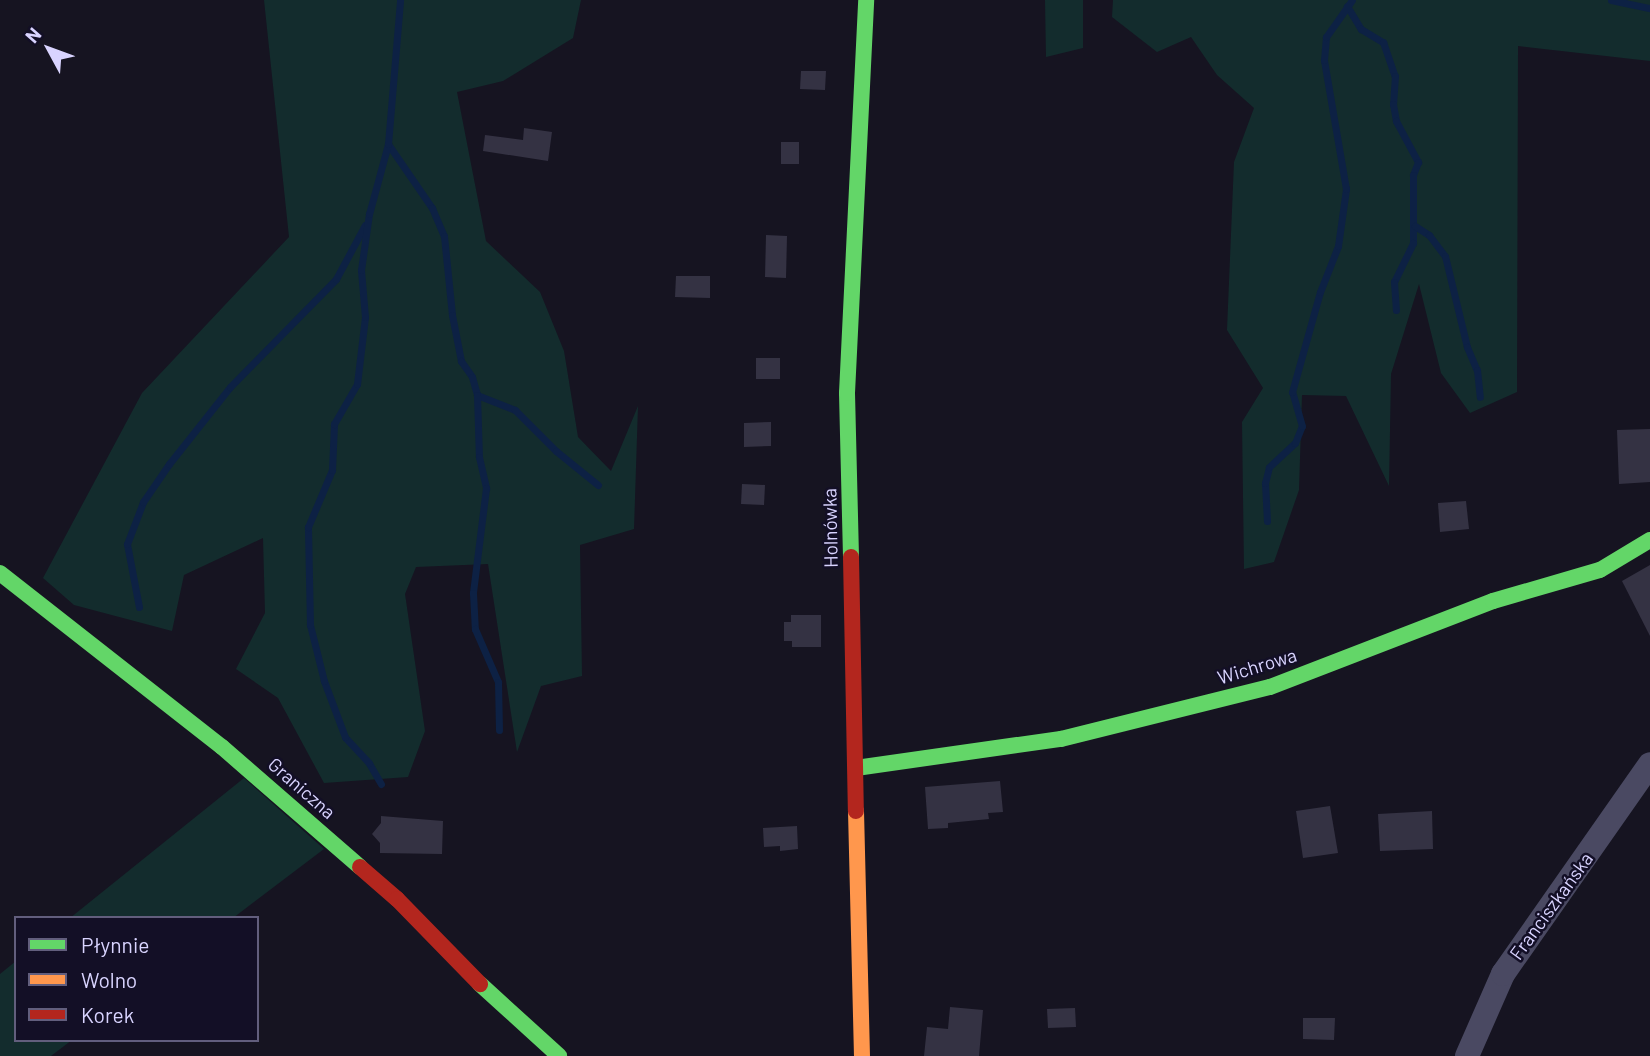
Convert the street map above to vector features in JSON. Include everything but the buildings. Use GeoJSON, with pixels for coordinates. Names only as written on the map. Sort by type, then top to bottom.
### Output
{"type":"FeatureCollection","features":[{"type":"Feature","properties":{"kind":"street","name":"Holnówka"},"geometry":{"type":"LineString","coordinates":[[862,1056],[847,393],[866,0]]}},
{"type":"Feature","properties":{"kind":"street","name":"Wichrowa"},"geometry":{"type":"LineString","coordinates":[[856,768],[1061,739],[1270,687],[1493,601],[1600,570],[1650,540]]}},
{"type":"Feature","properties":{"kind":"street","name":"Graniczna"},"geometry":{"type":"LineString","coordinates":[[0,573],[222,747],[387,890],[508,1012],[559,1056]]}},
{"type":"Feature","properties":{"kind":"street","name":"Franciszkańska"},"geometry":{"type":"LineString","coordinates":[[1467,1056],[1503,974],[1650,764]]}},
{"type":"Feature","properties":{"kind":"green space"},"geometry":{"type":"Polygon","coordinates":[[[264,0],[581,0],[573,38],[503,81],[457,92],[486,241],[540,292],[564,351],[578,437],[611,471],[638,406],[634,529],[580,545],[582,676],[541,686],[517,752],[488,564],[416,567],[405,594],[425,731],[408,777],[324,783],[278,698],[236,669],[265,613],[263,538],[184,575],[172,631],[74,605],[43,578],[142,393],[289,237],[264,0]]]}},
{"type":"Feature","properties":{"kind":"green space"},"geometry":{"type":"Polygon","coordinates":[[[1045,0],[1083,0],[1083,48],[1046,57],[1045,0]]]}},
{"type":"Feature","properties":{"kind":"green space"},"geometry":{"type":"Polygon","coordinates":[[[1113,0],[1650,0],[1650,61],[1518,46],[1517,392],[1470,413],[1441,373],[1419,284],[1391,374],[1389,486],[1346,396],[1302,395],[1299,490],[1274,562],[1244,569],[1242,422],[1263,388],[1227,330],[1234,162],[1254,108],[1217,75],[1191,37],[1157,52],[1112,17],[1113,0]]]}},
{"type":"Feature","properties":{"kind":"green space"},"geometry":{"type":"Polygon","coordinates":[[[244,778],[324,849],[236,916],[72,916],[244,778]]]}},
{"type":"Feature","properties":{"kind":"green space"},"geometry":{"type":"Polygon","coordinates":[[[14,963],[14,1042],[69,1042],[51,1056],[0,1056],[0,974],[14,963]]]}},
{"type":"Feature","properties":{"kind":"waterway"},"geometry":{"type":"LineString","coordinates":[[381,784],[369,763],[345,737],[324,681],[310,625],[308,527],[332,470],[334,424],[357,384],[365,317],[361,270],[369,214],[388,144],[400,0]]}},
{"type":"Feature","properties":{"kind":"waterway"},"geometry":{"type":"LineString","coordinates":[[1267,521],[1265,483],[1269,467],[1295,443],[1302,426],[1292,392],[1320,292],[1338,246],[1346,189],[1324,60],[1326,37],[1352,0]]}},
{"type":"Feature","properties":{"kind":"waterway"},"geometry":{"type":"LineString","coordinates":[[1611,0],[1650,8]]}},
{"type":"Feature","properties":{"kind":"waterway"},"geometry":{"type":"LineString","coordinates":[[1347,6],[1361,29],[1383,42],[1395,76],[1393,104],[1396,121],[1418,162],[1413,175],[1413,243],[1394,282],[1396,310]]}},
{"type":"Feature","properties":{"kind":"waterway"},"geometry":{"type":"LineString","coordinates":[[388,144],[432,208],[444,236],[452,315],[461,361],[472,377],[477,395],[515,410],[556,451],[598,485]]}},
{"type":"Feature","properties":{"kind":"waterway"},"geometry":{"type":"LineString","coordinates":[[139,607],[127,544],[143,502],[169,464],[230,387],[336,279],[365,225]]}},
{"type":"Feature","properties":{"kind":"waterway"},"geometry":{"type":"LineString","coordinates":[[1415,226],[1429,235],[1445,256],[1467,347],[1477,370],[1480,397]]}},
{"type":"Feature","properties":{"kind":"waterway"},"geometry":{"type":"LineString","coordinates":[[477,395],[479,457],[486,488],[473,593],[475,629],[498,682],[499,730]]}},
{"type":"Feature","properties":{"kind":"traffic: fast"},"geometry":{"type":"LineString","coordinates":[[851,557],[847,393],[866,0]]}},
{"type":"Feature","properties":{"kind":"traffic: fast"},"geometry":{"type":"LineString","coordinates":[[856,768],[1061,739],[1270,687],[1493,601],[1600,570],[1650,540]]}},
{"type":"Feature","properties":{"kind":"traffic: fast"},"geometry":{"type":"LineString","coordinates":[[0,573],[222,747],[360,867]]}},
{"type":"Feature","properties":{"kind":"traffic: fast"},"geometry":{"type":"LineString","coordinates":[[480,984],[559,1056]]}},
{"type":"Feature","properties":{"kind":"traffic: slow"},"geometry":{"type":"LineString","coordinates":[[856,811],[862,1056]]}},
{"type":"Feature","properties":{"kind":"traffic: jam"},"geometry":{"type":"LineString","coordinates":[[851,557],[856,811]]}},
{"type":"Feature","properties":{"kind":"traffic: jam"},"geometry":{"type":"LineString","coordinates":[[360,867],[397,899],[480,984]]}}]}
